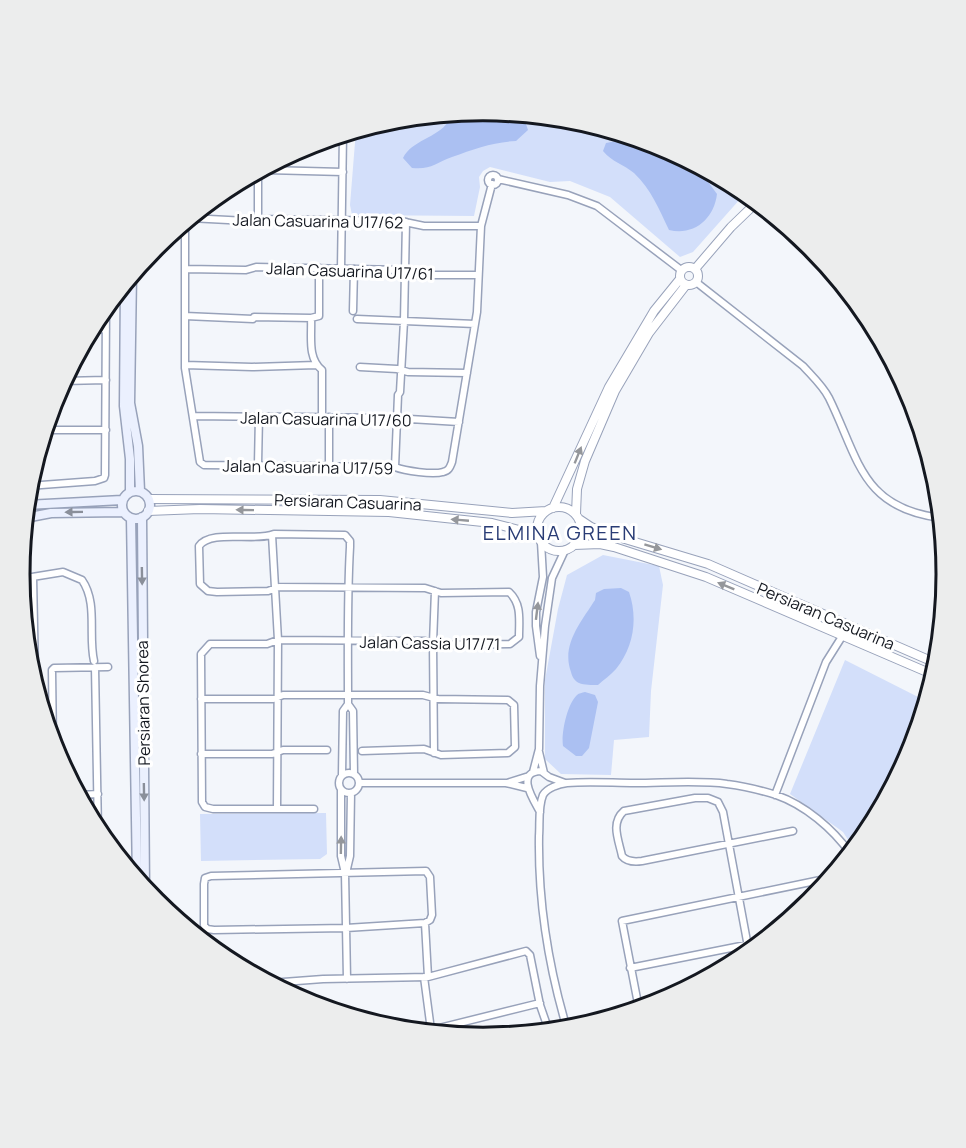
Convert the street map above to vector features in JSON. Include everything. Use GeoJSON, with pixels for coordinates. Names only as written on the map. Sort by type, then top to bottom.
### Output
{"type":"FeatureCollection","features":[{"type":"Feature","properties":{"kind":"main road"},"geometry":{"type":"LineString","coordinates":[[34,516],[51,513],[123,512],[131,518],[145,514],[149,499],[140,491],[138,446],[130,402],[132,288]]}},
{"type":"Feature","properties":{"kind":"main road"},"geometry":{"type":"LineString","coordinates":[[125,297],[124,406],[130,459],[130,492]]}},
{"type":"Feature","properties":{"kind":"main road"},"geometry":{"type":"LineString","coordinates":[[36,505],[122,500],[130,492],[140,491]]}},
{"type":"Feature","properties":{"kind":"main road"},"geometry":{"type":"LineString","coordinates":[[122,500],[123,512]]}},
{"type":"Feature","properties":{"kind":"main road","name":"Persiaran Shorea"},"geometry":{"type":"LineString","coordinates":[[145,514],[145,876]]}},
{"type":"Feature","properties":{"kind":"main road","name":"Persiaran Shorea"},"geometry":{"type":"LineString","coordinates":[[131,518],[136,865]]}},
{"type":"Feature","properties":{"kind":"street"},"geometry":{"type":"LineString","coordinates":[[341,269],[343,143]]}},
{"type":"Feature","properties":{"kind":"street"},"geometry":{"type":"LineString","coordinates":[[279,170],[343,172]]}},
{"type":"Feature","properties":{"kind":"street","name":"Jalan Casuarina U17/59"},"geometry":{"type":"LineString","coordinates":[[185,232],[185,365],[200,462],[204,465],[395,467],[403,471],[441,473],[447,470],[452,462],[476,324],[481,226],[492,184],[488,181],[489,176],[495,175],[498,179],[568,195],[597,206],[682,278]]}},
{"type":"Feature","properties":{"kind":"street"},"geometry":{"type":"LineString","coordinates":[[258,181],[258,219]]}},
{"type":"Feature","properties":{"kind":"street"},"geometry":{"type":"LineString","coordinates":[[695,269],[750,209]]}},
{"type":"Feature","properties":{"kind":"street","name":"Jalan Casuarina U17/62"},"geometry":{"type":"LineString","coordinates":[[202,219],[248,221],[342,219],[406,222],[424,226],[481,226]]}},
{"type":"Feature","properties":{"kind":"street"},"geometry":{"type":"LineString","coordinates":[[395,467],[404,321],[406,222]]}},
{"type":"Feature","properties":{"kind":"street"},"geometry":{"type":"LineString","coordinates":[[527,788],[526,782],[531,774],[538,749],[541,669],[552,578],[566,550],[574,545],[580,536],[577,489],[582,471],[615,391],[689,267],[695,269],[698,274],[696,282]]}},
{"type":"Feature","properties":{"kind":"street","name":"Jalan Casuarina U17/61"},"geometry":{"type":"LineString","coordinates":[[186,268],[405,270],[416,275],[478,275]]}},
{"type":"Feature","properties":{"kind":"street"},"geometry":{"type":"LineString","coordinates":[[185,316],[253,319],[255,317],[311,318],[319,315],[319,268]]}},
{"type":"Feature","properties":{"kind":"street"},"geometry":{"type":"LineString","coordinates":[[353,310],[354,269]]}},
{"type":"Feature","properties":{"kind":"street"},"geometry":{"type":"LineString","coordinates":[[682,278],[693,285],[696,282]]}},
{"type":"Feature","properties":{"kind":"street"},"geometry":{"type":"LineString","coordinates":[[541,669],[536,626],[536,612],[543,577],[538,522],[549,510],[617,373],[654,311],[682,278]]}},
{"type":"Feature","properties":{"kind":"street"},"geometry":{"type":"LineString","coordinates":[[696,282],[802,366],[818,382],[828,396],[862,473],[885,500],[920,515],[932,517]]}},
{"type":"Feature","properties":{"kind":"street"},"geometry":{"type":"LineString","coordinates":[[311,318],[312,357],[322,370],[328,465]]}},
{"type":"Feature","properties":{"kind":"street"},"geometry":{"type":"LineString","coordinates":[[357,319],[476,324]]}},
{"type":"Feature","properties":{"kind":"street"},"geometry":{"type":"LineString","coordinates":[[39,485],[95,481],[104,478],[106,471],[106,322]]}},
{"type":"Feature","properties":{"kind":"street"},"geometry":{"type":"LineString","coordinates":[[101,330],[106,330]]}},
{"type":"Feature","properties":{"kind":"street"},"geometry":{"type":"LineString","coordinates":[[185,365],[252,367],[316,365]]}},
{"type":"Feature","properties":{"kind":"street"},"geometry":{"type":"LineString","coordinates":[[360,367],[408,372],[467,373]]}},
{"type":"Feature","properties":{"kind":"street"},"geometry":{"type":"LineString","coordinates":[[74,381],[106,380]]}},
{"type":"Feature","properties":{"kind":"street","name":"Jalan Casuarina U17/60"},"geometry":{"type":"LineString","coordinates":[[193,416],[393,418],[459,423]]}},
{"type":"Feature","properties":{"kind":"street"},"geometry":{"type":"LineString","coordinates":[[258,464],[259,416]]}},
{"type":"Feature","properties":{"kind":"street"},"geometry":{"type":"LineString","coordinates":[[53,430],[106,430]]}},
{"type":"Feature","properties":{"kind":"street","name":"Persiaran Casuarina"},"geometry":{"type":"LineString","coordinates":[[149,499],[380,500],[512,513],[549,510]]}},
{"type":"Feature","properties":{"kind":"street"},"geometry":{"type":"LineString","coordinates":[[549,510],[565,508],[577,517]]}},
{"type":"Feature","properties":{"kind":"street","name":"Persiaran Casuarina"},"geometry":{"type":"LineString","coordinates":[[145,514],[200,510],[389,512],[492,522],[540,539]]}},
{"type":"Feature","properties":{"kind":"street","name":"Persiaran Casuarina"},"geometry":{"type":"LineString","coordinates":[[577,517],[591,527],[615,536],[708,564],[927,659]]}},
{"type":"Feature","properties":{"kind":"street"},"geometry":{"type":"LineString","coordinates":[[272,535],[278,640],[277,809],[314,809]]}},
{"type":"Feature","properties":{"kind":"street"},"geometry":{"type":"LineString","coordinates":[[341,790],[351,793],[357,790],[359,783],[354,774],[352,711],[348,704],[347,641],[348,588],[350,541],[345,536],[210,537],[199,546],[200,584],[208,591],[268,591],[279,586],[348,588],[425,588],[435,591],[434,753]]}},
{"type":"Feature","properties":{"kind":"street"},"geometry":{"type":"LineString","coordinates":[[540,539],[552,550],[566,550]]}},
{"type":"Feature","properties":{"kind":"street","name":"Persiaran Casuarina"},"geometry":{"type":"LineString","coordinates":[[574,545],[600,544],[614,547],[706,577],[925,671]]}},
{"type":"Feature","properties":{"kind":"street"},"geometry":{"type":"LineString","coordinates":[[34,634],[33,577],[67,572],[82,580],[90,599],[92,652],[95,664],[98,813]]}},
{"type":"Feature","properties":{"kind":"street","name":"Jalan Cassia U17/71"},"geometry":{"type":"LineString","coordinates":[[277,809],[213,809],[205,807],[201,802],[201,654],[204,649],[210,644],[267,644],[278,640],[425,641],[439,645],[510,644],[519,637],[519,609],[516,599],[509,592],[441,593],[435,591]]}},
{"type":"Feature","properties":{"kind":"street"},"geometry":{"type":"LineString","coordinates":[[775,795],[826,662],[843,634]]}},
{"type":"Feature","properties":{"kind":"street"},"geometry":{"type":"LineString","coordinates":[[53,718],[52,670],[54,668],[95,664],[108,667]]}},
{"type":"Feature","properties":{"kind":"street"},"geometry":{"type":"LineString","coordinates":[[201,699],[273,699],[283,695],[423,695],[433,698],[508,700],[514,705],[515,747],[508,753],[441,755],[424,749],[362,751]]}},
{"type":"Feature","properties":{"kind":"street"},"geometry":{"type":"LineString","coordinates":[[347,979],[345,873],[341,856],[341,790],[338,784],[342,775],[343,711],[348,704]]}},
{"type":"Feature","properties":{"kind":"street"},"geometry":{"type":"LineString","coordinates":[[342,744],[353,744]]}},
{"type":"Feature","properties":{"kind":"street"},"geometry":{"type":"LineString","coordinates":[[538,749],[547,775],[546,791],[540,812],[541,907],[546,948],[564,1019]]}},
{"type":"Feature","properties":{"kind":"street"},"geometry":{"type":"LineString","coordinates":[[201,754],[272,754],[283,750],[327,750]]}},
{"type":"Feature","properties":{"kind":"street"},"geometry":{"type":"LineString","coordinates":[[342,775],[354,774]]}},
{"type":"Feature","properties":{"kind":"street"},"geometry":{"type":"LineString","coordinates":[[506,783],[531,774],[547,775],[566,783]]}},
{"type":"Feature","properties":{"kind":"street"},"geometry":{"type":"LineString","coordinates":[[359,783],[506,783],[527,788],[533,794],[540,812]]}},
{"type":"Feature","properties":{"kind":"street"},"geometry":{"type":"LineString","coordinates":[[533,794],[566,783],[725,784],[775,795],[807,811],[829,829],[844,847]]}},
{"type":"Feature","properties":{"kind":"street"},"geometry":{"type":"LineString","coordinates":[[345,873],[350,856],[351,793]]}},
{"type":"Feature","properties":{"kind":"street"},"geometry":{"type":"LineString","coordinates":[[88,795],[98,794]]}},
{"type":"Feature","properties":{"kind":"street"},"geometry":{"type":"LineString","coordinates":[[748,941],[729,844],[723,812],[718,802],[708,798],[695,798],[624,811],[618,816],[615,824],[622,856],[633,862],[729,844],[793,831]]}},
{"type":"Feature","properties":{"kind":"street"},"geometry":{"type":"LineString","coordinates":[[428,922],[346,928],[207,929],[204,925],[204,884],[206,878],[211,876],[426,871],[429,873],[432,915],[428,922],[426,977],[430,1024]]}},
{"type":"Feature","properties":{"kind":"street"},"geometry":{"type":"LineString","coordinates":[[637,1000],[622,921],[816,881]]}},
{"type":"Feature","properties":{"kind":"street"},"geometry":{"type":"LineString","coordinates":[[630,968],[736,950]]}},
{"type":"Feature","properties":{"kind":"street"},"geometry":{"type":"LineString","coordinates":[[287,982],[426,977],[526,951],[530,955],[546,1022]]}},
{"type":"Feature","properties":{"kind":"street"},"geometry":{"type":"LineString","coordinates":[[449,1026],[540,1003]]}},
{"type":"Feature","properties":{"kind":"shaded area"},"geometry":{"type":"Polygon","coordinates":[[[483,121],[542,125],[600,136],[656,155],[710,182],[739,200],[693,252],[680,257],[610,197],[570,181],[550,182],[490,167],[479,177],[480,187],[474,216],[352,215],[350,205],[355,139],[424,125],[483,121]]]}},
{"type":"Feature","properties":{"kind":"shaded area"},"geometry":{"type":"Polygon","coordinates":[[[603,555],[659,566],[663,585],[651,691],[649,737],[614,740],[611,775],[561,774],[545,759],[545,680],[558,609],[567,575],[603,555]]]}},
{"type":"Feature","properties":{"kind":"shaded area"},"geometry":{"type":"Polygon","coordinates":[[[845,660],[919,697],[902,747],[889,774],[860,826],[849,841],[843,832],[790,794],[845,660]]]}},
{"type":"Feature","properties":{"kind":"shaded area"},"geometry":{"type":"Polygon","coordinates":[[[326,813],[327,854],[320,859],[201,861],[200,814],[326,813]]]}},
{"type":"Feature","properties":{"kind":"water"},"geometry":{"type":"Polygon","coordinates":[[[453,122],[513,122],[526,124],[528,130],[516,141],[484,146],[429,167],[412,168],[403,158],[407,152],[447,123],[453,122]]]}},
{"type":"Feature","properties":{"kind":"water"},"geometry":{"type":"Polygon","coordinates":[[[616,141],[656,155],[707,180],[717,194],[712,211],[701,224],[694,228],[669,230],[640,179],[603,151],[606,143],[616,141]]]}},
{"type":"Feature","properties":{"kind":"water"},"geometry":{"type":"Polygon","coordinates":[[[621,588],[629,592],[634,622],[627,651],[616,669],[598,685],[579,683],[572,676],[569,662],[574,634],[595,600],[596,593],[604,589],[621,588]]]}},
{"type":"Feature","properties":{"kind":"water"},"geometry":{"type":"Polygon","coordinates":[[[585,692],[595,695],[598,702],[589,748],[582,756],[576,756],[563,746],[564,727],[573,699],[585,692]]]}},
{"type":"Feature","properties":{"kind":"district","name":"ELMINA GREEN"},"geometry":{"type":"Point","coordinates":[560,532]}}]}
